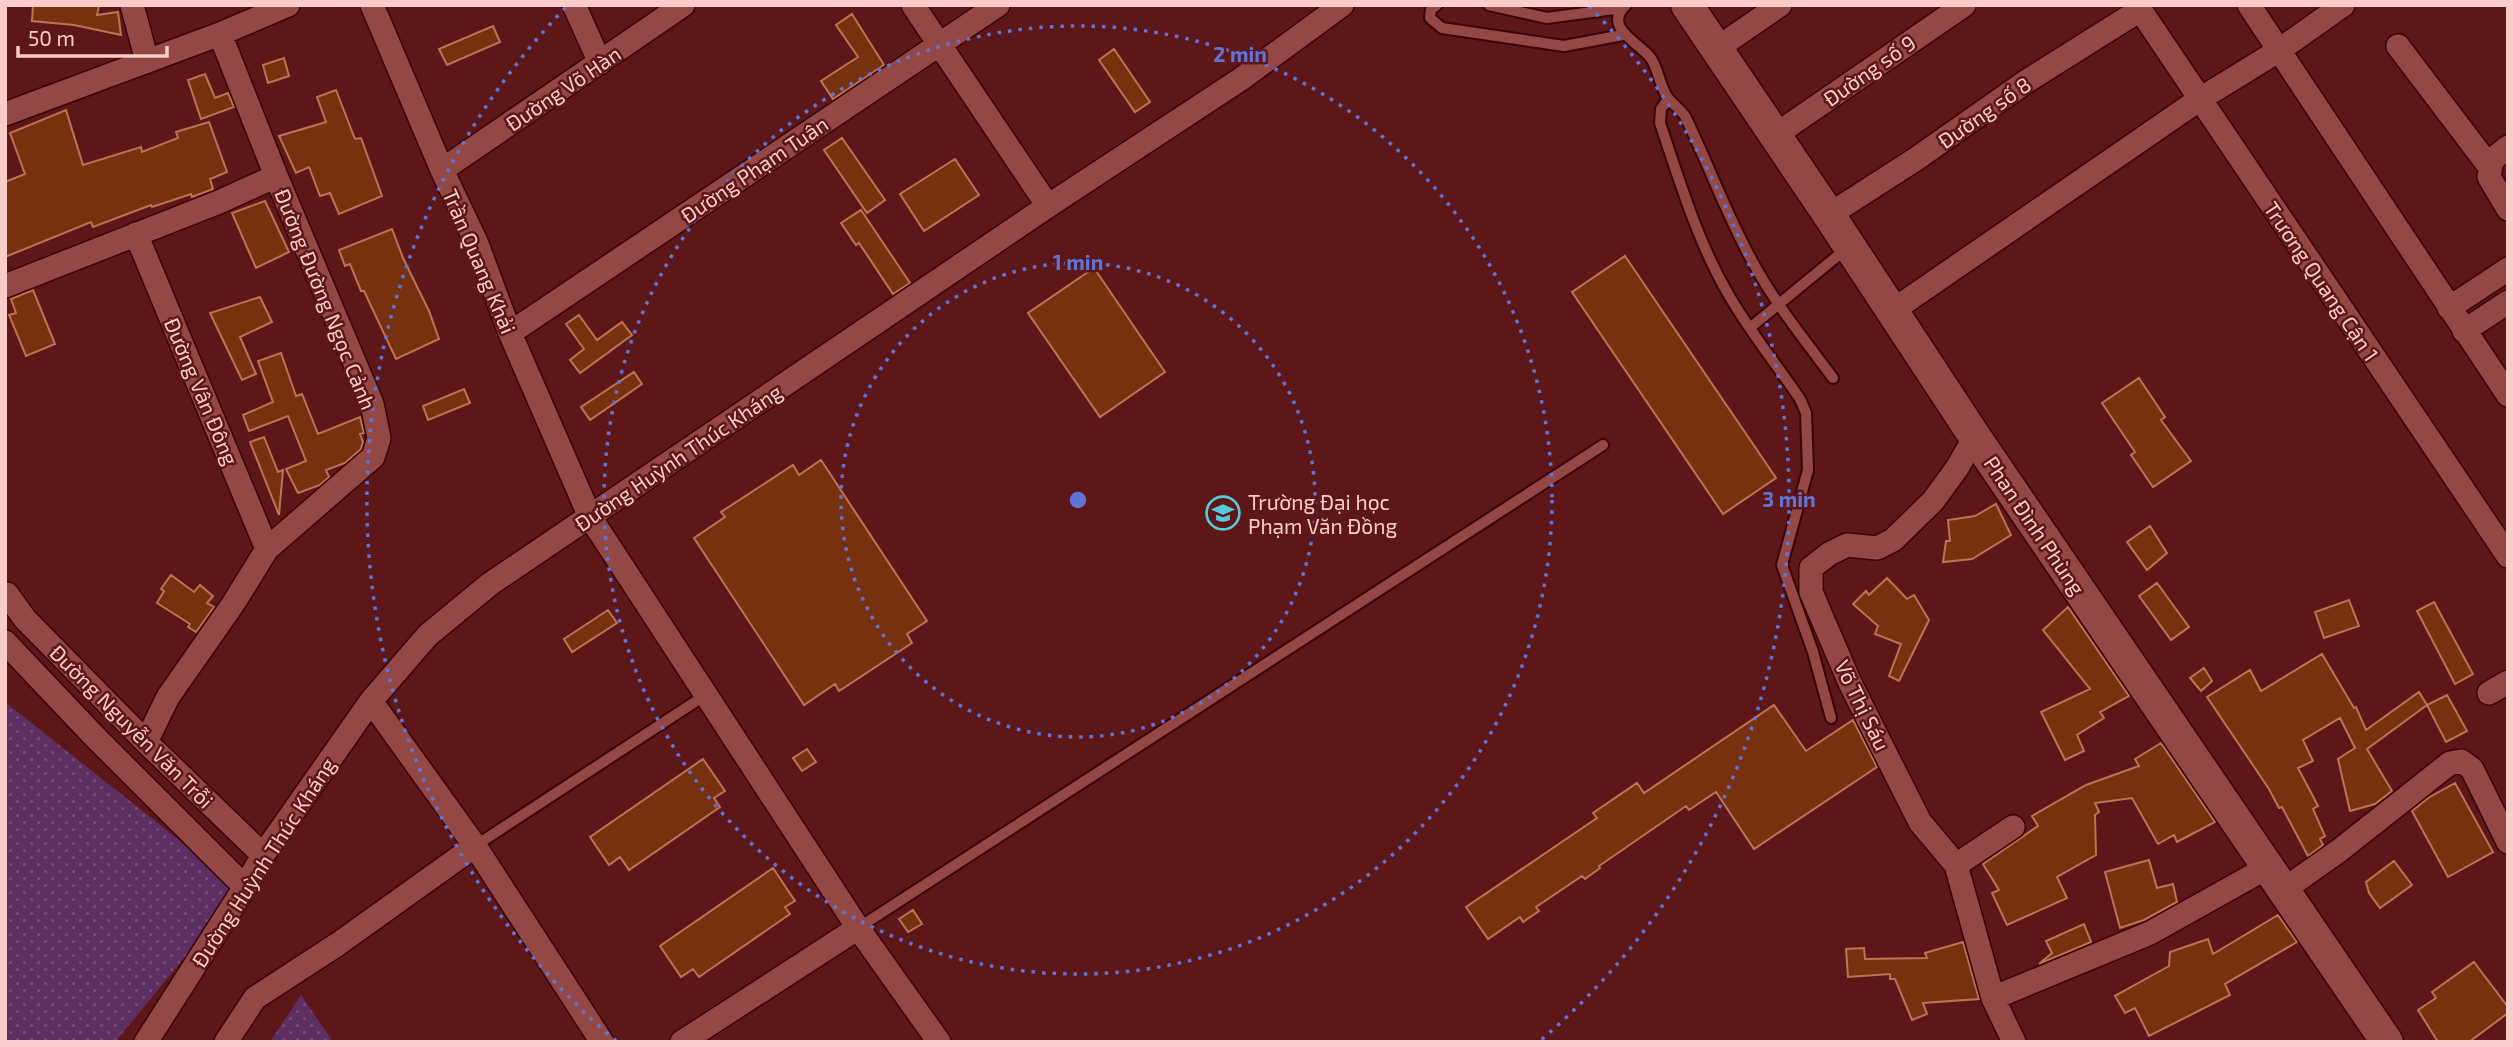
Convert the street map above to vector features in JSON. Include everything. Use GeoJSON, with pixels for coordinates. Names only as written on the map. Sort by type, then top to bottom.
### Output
{"type":"FeatureCollection","features":[{"type":"Feature","properties":{"kind":"street"},"geometry":{"type":"LineString","coordinates":[[132,5],[147,61]]}},
{"type":"Feature","properties":{"kind":"street"},"geometry":{"type":"LineString","coordinates":[[5,114],[220,34],[288,5]]}},
{"type":"Feature","properties":{"kind":"street","name":"Trần Quang Khải"},"geometry":{"type":"LineString","coordinates":[[372,5],[442,170],[477,244],[510,333],[590,517],[858,928],[939,1042]]}},
{"type":"Feature","properties":{"kind":"street"},"geometry":{"type":"LineString","coordinates":[[574,5],[600,63]]}},
{"type":"Feature","properties":{"kind":"street","name":"Đường Võ Hàn"},"geometry":{"type":"LineString","coordinates":[[442,170],[683,5]]}},
{"type":"Feature","properties":{"kind":"street"},"geometry":{"type":"LineString","coordinates":[[913,5],[1048,206]]}},
{"type":"Feature","properties":{"kind":"street","name":"Đường Phạm Tuân"},"geometry":{"type":"LineString","coordinates":[[510,333],[998,5]]}},
{"type":"Feature","properties":{"kind":"street","name":"Đường Huỳnh Thúc Kháng"},"geometry":{"type":"LineString","coordinates":[[146,1042],[263,855],[371,701],[428,635],[490,584],[1048,206],[1241,79],[1342,5]]}},
{"type":"Feature","properties":{"kind":"street","name":"Phan Đình Phùng"},"geometry":{"type":"LineString","coordinates":[[1687,5],[1975,437],[2387,1042]]}},
{"type":"Feature","properties":{"kind":"street"},"geometry":{"type":"LineString","coordinates":[[1716,49],[1780,5]]}},
{"type":"Feature","properties":{"kind":"street","name":"Đường số 9"},"geometry":{"type":"LineString","coordinates":[[1774,136],[1964,5]]}},
{"type":"Feature","properties":{"kind":"street"},"geometry":{"type":"LineString","coordinates":[[2249,5],[2508,395]]}},
{"type":"Feature","properties":{"kind":"street"},"geometry":{"type":"LineString","coordinates":[[1892,310],[2200,99],[2278,51],[2343,5]]}},
{"type":"Feature","properties":{"kind":"street","name":"Trương Quang Cận 1"},"geometry":{"type":"LineString","coordinates":[[2139,8],[2508,556]]}},
{"type":"Feature","properties":{"kind":"street","name":"Đường số 8"},"geometry":{"type":"LineString","coordinates":[[1829,215],[2139,8]]}},
{"type":"Feature","properties":{"kind":"street","name":"Đường Đường Ngọc Cảnh"},"geometry":{"type":"LineString","coordinates":[[146,742],[169,696],[233,604],[267,549],[373,457],[379,438],[372,404],[276,176],[220,34]]}},
{"type":"Feature","properties":{"kind":"street"},"geometry":{"type":"LineString","coordinates":[[2398,46],[2489,166]]}},
{"type":"Feature","properties":{"kind":"street"},"geometry":{"type":"LineString","coordinates":[[2508,147],[2498,153],[2489,166],[2489,177],[2508,209]]}},
{"type":"Feature","properties":{"kind":"street"},"geometry":{"type":"LineString","coordinates":[[5,286],[219,202],[276,176]]}},
{"type":"Feature","properties":{"kind":"street","name":"Đường Vân Đông"},"geometry":{"type":"LineString","coordinates":[[136,234],[267,549]]}},
{"type":"Feature","properties":{"kind":"street"},"geometry":{"type":"LineString","coordinates":[[2449,309],[2508,269]]}},
{"type":"Feature","properties":{"kind":"street"},"geometry":{"type":"LineString","coordinates":[[2464,331],[2508,302]]}},
{"type":"Feature","properties":{"kind":"street","name":"Võ Thị Sáu"},"geometry":{"type":"LineString","coordinates":[[1975,437],[1933,501],[1893,540],[1877,548],[1847,545],[1829,554],[1811,568],[1811,592],[1850,683],[1920,822],[1956,865],[1993,998],[2014,1042]]}},
{"type":"Feature","properties":{"kind":"street","name":"Đường Nguyễn Văn Trỗi"},"geometry":{"type":"LineString","coordinates":[[6,592],[25,619],[146,742],[263,855]]}},
{"type":"Feature","properties":{"kind":"street","name":"Đường Nguyễn Văn Trỗi"},"geometry":{"type":"LineString","coordinates":[[5,642],[94,736],[245,887]]}},
{"type":"Feature","properties":{"kind":"street"},"geometry":{"type":"LineString","coordinates":[[371,701],[475,846],[602,1042]]}},
{"type":"Feature","properties":{"kind":"street"},"geometry":{"type":"LineString","coordinates":[[1993,998],[2340,850],[2450,763],[2461,761],[2472,769],[2508,842]]}},
{"type":"Feature","properties":{"kind":"street"},"geometry":{"type":"LineString","coordinates":[[1956,865],[2013,827]]}},
{"type":"Feature","properties":{"kind":"street"},"geometry":{"type":"LineString","coordinates":[[226,1042],[255,998],[338,944],[475,846]]}},
{"type":"Feature","properties":{"kind":"street"},"geometry":{"type":"LineString","coordinates":[[682,1042],[858,928]]}},
{"type":"Feature","properties":{"kind":"lane"},"geometry":{"type":"LineString","coordinates":[[1437,5],[1431,9],[1430,18],[1442,28],[1564,46],[1623,35]]}},
{"type":"Feature","properties":{"kind":"lane"},"geometry":{"type":"LineString","coordinates":[[1489,5],[1547,18],[1624,7],[1619,22],[1623,35],[1651,58],[1668,99],[1680,108],[1686,118],[1738,234],[1778,305],[1833,378]]}},
{"type":"Feature","properties":{"kind":"lane"},"geometry":{"type":"LineString","coordinates":[[1668,99],[1661,109],[1660,123],[1689,207],[1727,292],[1800,399],[1806,412],[1808,470],[1782,565],[1813,652],[1831,718]]}},
{"type":"Feature","properties":{"kind":"lane"},"geometry":{"type":"LineString","coordinates":[[1751,327],[1850,246]]}},
{"type":"Feature","properties":{"kind":"lane"},"geometry":{"type":"LineString","coordinates":[[858,928],[1604,445]]}},
{"type":"Feature","properties":{"kind":"lane"},"geometry":{"type":"LineString","coordinates":[[475,846],[707,694]]}},
{"type":"Feature","properties":{"kind":"shaded area"},"geometry":{"type":"Polygon","coordinates":[[[5,702],[241,889],[115,1042],[5,1042],[5,702]]]}},
{"type":"Feature","properties":{"kind":"shaded area"},"geometry":{"type":"Polygon","coordinates":[[[301,995],[333,1042],[270,1042],[301,995]]]}},
{"type":"Feature","properties":{"kind":"building"},"geometry":{"type":"Polygon","coordinates":[[[33,5],[99,5],[97,15],[118,12],[121,35],[74,25],[32,21],[33,5]]]}},
{"type":"Feature","properties":{"kind":"building"},"geometry":{"type":"Polygon","coordinates":[[[852,14],[884,65],[833,99],[821,81],[858,57],[836,25],[852,14]]]}},
{"type":"Feature","properties":{"kind":"building"},"geometry":{"type":"Polygon","coordinates":[[[493,26],[500,42],[447,65],[439,49],[493,26]]]}},
{"type":"Feature","properties":{"kind":"building"},"geometry":{"type":"Polygon","coordinates":[[[1114,49],[1150,102],[1135,112],[1099,60],[1114,49]]]}},
{"type":"Feature","properties":{"kind":"building"},"geometry":{"type":"Polygon","coordinates":[[[284,58],[289,76],[268,83],[263,65],[284,58]]]}},
{"type":"Feature","properties":{"kind":"building"},"geometry":{"type":"Polygon","coordinates":[[[205,74],[215,98],[228,93],[234,107],[201,119],[188,80],[205,74]]]}},
{"type":"Feature","properties":{"kind":"building"},"geometry":{"type":"Polygon","coordinates":[[[336,90],[355,139],[361,138],[382,196],[339,214],[330,193],[320,196],[309,167],[296,173],[279,136],[326,122],[317,97],[336,90]]]}},
{"type":"Feature","properties":{"kind":"building"},"geometry":{"type":"Polygon","coordinates":[[[66,110],[83,165],[141,147],[142,152],[178,138],[176,132],[209,122],[227,172],[210,179],[213,189],[192,197],[191,194],[152,207],[151,205],[93,227],[91,222],[5,257],[5,182],[25,174],[10,133],[66,110]]]}},
{"type":"Feature","properties":{"kind":"building"},"geometry":{"type":"Polygon","coordinates":[[[842,138],[885,200],[867,213],[824,150],[842,138]]]}},
{"type":"Feature","properties":{"kind":"building"},"geometry":{"type":"Polygon","coordinates":[[[955,159],[979,195],[924,231],[900,194],[955,159]]]}},
{"type":"Feature","properties":{"kind":"building"},"geometry":{"type":"Polygon","coordinates":[[[265,201],[289,252],[256,268],[232,213],[265,201]]]}},
{"type":"Feature","properties":{"kind":"building"},"geometry":{"type":"Polygon","coordinates":[[[861,210],[910,283],[893,294],[859,243],[856,245],[841,223],[861,210]]]}},
{"type":"Feature","properties":{"kind":"building"},"geometry":{"type":"Polygon","coordinates":[[[392,229],[439,339],[396,359],[350,264],[345,266],[339,250],[392,229]]]}},
{"type":"Feature","properties":{"kind":"building"},"geometry":{"type":"Polygon","coordinates":[[[1625,256],[1776,478],[1723,514],[1572,292],[1625,256]]]}},
{"type":"Feature","properties":{"kind":"building"},"geometry":{"type":"Polygon","coordinates":[[[1094,268],[1165,372],[1100,417],[1028,313],[1094,268]]]}},
{"type":"Feature","properties":{"kind":"building"},"geometry":{"type":"Polygon","coordinates":[[[33,290],[55,344],[26,356],[9,315],[16,313],[11,299],[33,290]]]}},
{"type":"Feature","properties":{"kind":"building"},"geometry":{"type":"Polygon","coordinates":[[[260,297],[272,322],[240,337],[256,374],[242,380],[210,313],[260,297]]]}},
{"type":"Feature","properties":{"kind":"building"},"geometry":{"type":"Polygon","coordinates":[[[579,315],[597,340],[622,322],[632,335],[580,373],[570,360],[584,349],[566,324],[579,315]]]}},
{"type":"Feature","properties":{"kind":"building"},"geometry":{"type":"Polygon","coordinates":[[[281,353],[296,396],[302,394],[318,434],[360,417],[364,433],[360,434],[363,442],[361,449],[345,463],[326,470],[329,477],[320,485],[298,493],[286,469],[306,461],[288,416],[249,431],[243,415],[273,402],[258,361],[281,353]]]}},
{"type":"Feature","properties":{"kind":"building"},"geometry":{"type":"Polygon","coordinates":[[[634,372],[642,384],[590,420],[581,407],[634,372]]]}},
{"type":"Feature","properties":{"kind":"building"},"geometry":{"type":"Polygon","coordinates":[[[2139,378],[2165,417],[2161,420],[2191,461],[2153,487],[2131,455],[2135,452],[2102,403],[2139,378]]]}},
{"type":"Feature","properties":{"kind":"building"},"geometry":{"type":"Polygon","coordinates":[[[464,389],[470,403],[428,420],[423,406],[464,389]]]}},
{"type":"Feature","properties":{"kind":"building"},"geometry":{"type":"Polygon","coordinates":[[[264,437],[278,472],[283,470],[279,515],[250,442],[264,437]]]}},
{"type":"Feature","properties":{"kind":"building"},"geometry":{"type":"Polygon","coordinates":[[[821,460],[927,621],[907,634],[912,643],[839,691],[835,684],[804,705],[694,538],[725,517],[721,512],[793,465],[799,475],[821,460]]]}},
{"type":"Feature","properties":{"kind":"building"},"geometry":{"type":"Polygon","coordinates":[[[1996,504],[2011,535],[1972,559],[1943,562],[1946,541],[1950,541],[1948,520],[1975,516],[1996,504]]]}},
{"type":"Feature","properties":{"kind":"building"},"geometry":{"type":"Polygon","coordinates":[[[2150,526],[2167,553],[2147,570],[2127,542],[2150,526]]]}},
{"type":"Feature","properties":{"kind":"building"},"geometry":{"type":"Polygon","coordinates":[[[171,575],[194,592],[200,585],[213,596],[207,603],[214,607],[196,632],[188,627],[190,624],[157,603],[164,591],[161,589],[171,575]]]}},
{"type":"Feature","properties":{"kind":"building"},"geometry":{"type":"Polygon","coordinates":[[[1887,578],[1907,599],[1914,595],[1929,620],[1899,681],[1889,676],[1901,644],[1875,634],[1878,626],[1853,604],[1866,591],[1869,595],[1887,578]]]}},
{"type":"Feature","properties":{"kind":"building"},"geometry":{"type":"Polygon","coordinates":[[[2157,583],[2189,627],[2171,640],[2139,596],[2157,583]]]}},
{"type":"Feature","properties":{"kind":"building"},"geometry":{"type":"Polygon","coordinates":[[[2349,600],[2359,626],[2324,638],[2315,612],[2349,600]]]}},
{"type":"Feature","properties":{"kind":"building"},"geometry":{"type":"Polygon","coordinates":[[[2434,602],[2473,674],[2455,684],[2417,611],[2434,602]]]}},
{"type":"Feature","properties":{"kind":"building"},"geometry":{"type":"Polygon","coordinates":[[[2068,607],[2129,696],[2100,712],[2104,718],[2077,735],[2084,751],[2065,760],[2041,712],[2090,689],[2043,630],[2068,607]]]}},
{"type":"Feature","properties":{"kind":"building"},"geometry":{"type":"Polygon","coordinates":[[[608,610],[617,623],[572,652],[564,639],[608,610]]]}},
{"type":"Feature","properties":{"kind":"building"},"geometry":{"type":"Polygon","coordinates":[[[2322,654],[2354,708],[2356,707],[2366,730],[2419,692],[2427,705],[2367,749],[2392,791],[2375,804],[2350,811],[2338,759],[2355,748],[2340,718],[2303,740],[2313,761],[2298,768],[2318,806],[2313,809],[2325,836],[2320,839],[2323,845],[2308,856],[2282,807],[2279,808],[2207,697],[2250,670],[2261,691],[2322,654]]]}},
{"type":"Feature","properties":{"kind":"building"},"geometry":{"type":"Polygon","coordinates":[[[2204,668],[2212,681],[2201,691],[2190,678],[2204,668]]]}},
{"type":"Feature","properties":{"kind":"building"},"geometry":{"type":"Polygon","coordinates":[[[2447,695],[2467,731],[2446,742],[2427,705],[2447,695]]]}},
{"type":"Feature","properties":{"kind":"building"},"geometry":{"type":"Polygon","coordinates":[[[1774,705],[1806,751],[1853,720],[1877,767],[1754,849],[1716,792],[1689,810],[1686,806],[1599,866],[1600,868],[1585,879],[1582,876],[1536,907],[1539,911],[1523,922],[1520,917],[1488,939],[1466,907],[1597,818],[1593,813],[1637,783],[1644,793],[1774,705]]]}},
{"type":"Feature","properties":{"kind":"building"},"geometry":{"type":"Polygon","coordinates":[[[2161,743],[2215,822],[2177,842],[2174,835],[2158,844],[2132,798],[2095,803],[2099,812],[2095,815],[2096,855],[2057,877],[2067,898],[2007,925],[1992,893],[1999,890],[1983,864],[2038,826],[2032,816],[2086,785],[2139,766],[2135,759],[2161,743]]]}},
{"type":"Feature","properties":{"kind":"building"},"geometry":{"type":"Polygon","coordinates":[[[807,749],[816,762],[802,771],[793,758],[807,749]]]}},
{"type":"Feature","properties":{"kind":"building"},"geometry":{"type":"Polygon","coordinates":[[[703,759],[725,791],[714,798],[720,807],[629,870],[620,857],[609,865],[590,837],[703,759]]]}},
{"type":"Feature","properties":{"kind":"building"},"geometry":{"type":"Polygon","coordinates":[[[2455,783],[2493,852],[2448,877],[2412,811],[2428,798],[2455,783]]]}},
{"type":"Feature","properties":{"kind":"building"},"geometry":{"type":"Polygon","coordinates":[[[2149,860],[2157,888],[2173,884],[2177,902],[2144,920],[2120,928],[2105,872],[2149,860]]]}},
{"type":"Feature","properties":{"kind":"building"},"geometry":{"type":"Polygon","coordinates":[[[2394,861],[2412,885],[2380,908],[2369,893],[2366,882],[2394,861]]]}},
{"type":"Feature","properties":{"kind":"building"},"geometry":{"type":"Polygon","coordinates":[[[773,868],[795,901],[785,907],[790,914],[699,977],[693,969],[681,977],[660,946],[773,868]]]}},
{"type":"Feature","properties":{"kind":"building"},"geometry":{"type":"Polygon","coordinates":[[[913,910],[922,924],[908,932],[899,919],[913,910]]]}},
{"type":"Feature","properties":{"kind":"building"},"geometry":{"type":"Polygon","coordinates":[[[2278,915],[2297,942],[2225,984],[2230,995],[2149,1036],[2135,1008],[2125,1013],[2115,996],[2169,966],[2170,952],[2208,939],[2213,954],[2278,915]]]}},
{"type":"Feature","properties":{"kind":"building"},"geometry":{"type":"Polygon","coordinates":[[[2084,924],[2091,942],[2039,964],[2052,953],[2046,941],[2084,924]]]}},
{"type":"Feature","properties":{"kind":"building"},"geometry":{"type":"Polygon","coordinates":[[[1963,942],[1979,999],[1923,1003],[1927,1014],[1912,1020],[1895,979],[1890,979],[1890,974],[1848,977],[1846,949],[1864,948],[1865,959],[1927,958],[1925,953],[1963,942]]]}},
{"type":"Feature","properties":{"kind":"building"},"geometry":{"type":"Polygon","coordinates":[[[2474,962],[2508,1007],[2508,1013],[2469,1042],[2438,1042],[2418,1010],[2436,998],[2432,992],[2474,962]]]}},
{"type":"Feature","properties":{"kind":"place","name":"Trường Đại học Phạm Văn Đồng"},"geometry":{"type":"Point","coordinates":[1223,513]}}]}
